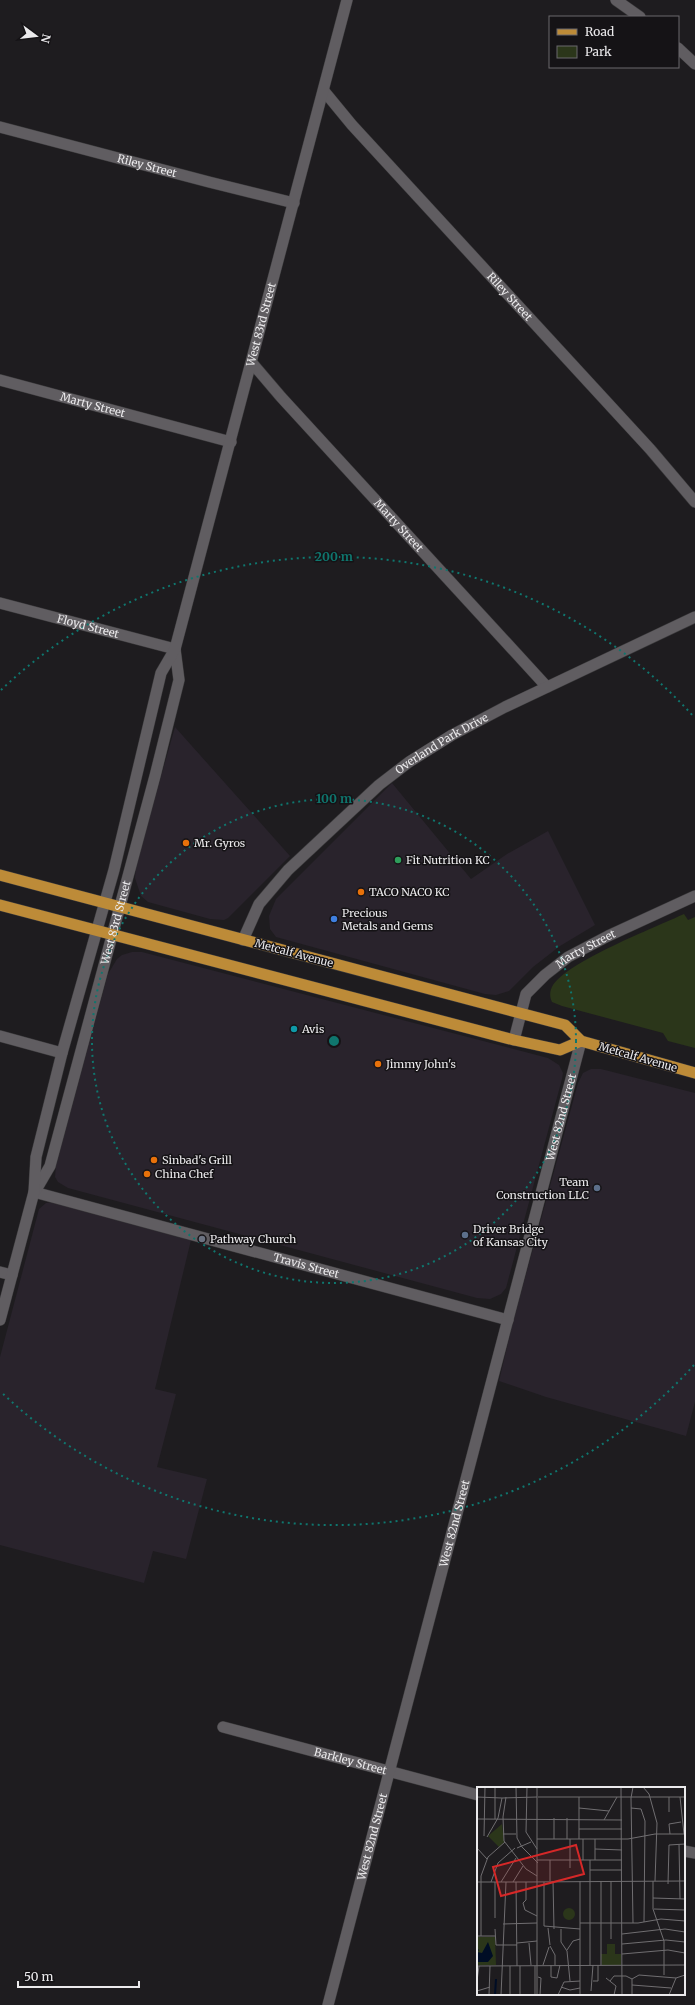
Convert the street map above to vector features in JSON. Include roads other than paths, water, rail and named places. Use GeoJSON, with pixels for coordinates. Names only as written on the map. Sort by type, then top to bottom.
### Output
{"type":"FeatureCollection","features":[{"type":"Feature","properties":{"kind":"main road","name":"Metcalf Avenue"},"geometry":{"type":"LineString","coordinates":[[0,875],[565,1025],[581,1041],[695,1073]]}},
{"type":"Feature","properties":{"kind":"main road"},"geometry":{"type":"LineString","coordinates":[[0,905],[514,1040],[560,1050],[581,1041]]}},
{"type":"Feature","properties":{"kind":"street","name":"West 83rd Street"},"geometry":{"type":"LineString","coordinates":[[0,1320],[34,1192],[36,1157],[62,1053],[98,931],[104,902],[114,870],[161,673],[175,649],[347,0]]}},
{"type":"Feature","properties":{"kind":"street"},"geometry":{"type":"LineString","coordinates":[[616,0],[639,16]]}},
{"type":"Feature","properties":{"kind":"street"},"geometry":{"type":"LineString","coordinates":[[679,49],[695,64]]}},
{"type":"Feature","properties":{"kind":"street","name":"Riley Street"},"geometry":{"type":"LineString","coordinates":[[324,91],[352,125],[650,449],[695,502]]}},
{"type":"Feature","properties":{"kind":"street","name":"Riley Street"},"geometry":{"type":"LineString","coordinates":[[0,127],[294,203]]}},
{"type":"Feature","properties":{"kind":"street","name":"Marty Street"},"geometry":{"type":"LineString","coordinates":[[252,363],[281,397],[547,687]]}},
{"type":"Feature","properties":{"kind":"street","name":"Marty Street"},"geometry":{"type":"LineString","coordinates":[[0,380],[231,442]]}},
{"type":"Feature","properties":{"kind":"street","name":"Floyd Street"},"geometry":{"type":"LineString","coordinates":[[0,602],[175,649]]}},
{"type":"Feature","properties":{"kind":"street","name":"Overland Park Drive"},"geometry":{"type":"LineString","coordinates":[[243,940],[259,904],[272,887],[288,870],[379,785],[409,762],[452,735],[547,687],[695,618]]}},
{"type":"Feature","properties":{"kind":"street","name":"West 83rd Street"},"geometry":{"type":"LineString","coordinates":[[34,1192],[50,1166],[120,907],[179,680],[175,649]]}},
{"type":"Feature","properties":{"kind":"street","name":"Marty Street"},"geometry":{"type":"LineString","coordinates":[[514,1040],[526,994],[545,975],[568,957],[608,936],[695,896]]}},
{"type":"Feature","properties":{"kind":"street"},"geometry":{"type":"LineString","coordinates":[[0,1036],[62,1053]]}},
{"type":"Feature","properties":{"kind":"street","name":"West 82nd Street"},"geometry":{"type":"LineString","coordinates":[[328,2005],[581,1041]]}},
{"type":"Feature","properties":{"kind":"street","name":"Travis Street"},"geometry":{"type":"LineString","coordinates":[[34,1192],[508,1320]]}},
{"type":"Feature","properties":{"kind":"street"},"geometry":{"type":"LineString","coordinates":[[0,1272],[12,1275]]}},
{"type":"Feature","properties":{"kind":"street","name":"Barkley Street"},"geometry":{"type":"LineString","coordinates":[[223,1727],[477,1796]]}},
{"type":"Feature","properties":{"kind":"street"},"geometry":{"type":"LineString","coordinates":[[685,1850],[695,1853]]}},
{"type":"Feature","properties":{"kind":"place","name":"Mr. Gyros"},"geometry":{"type":"Point","coordinates":[186,843]}},
{"type":"Feature","properties":{"kind":"place","name":"Fit Nutrition KC"},"geometry":{"type":"Point","coordinates":[398,860]}},
{"type":"Feature","properties":{"kind":"place","name":"TACO NACO KC"},"geometry":{"type":"Point","coordinates":[361,892]}},
{"type":"Feature","properties":{"kind":"place","name":"Precious Metals and Gems"},"geometry":{"type":"Point","coordinates":[334,919]}},
{"type":"Feature","properties":{"kind":"place","name":"Avis"},"geometry":{"type":"Point","coordinates":[294,1029]}},
{"type":"Feature","properties":{"kind":"place","name":"Jimmy John's"},"geometry":{"type":"Point","coordinates":[378,1064]}},
{"type":"Feature","properties":{"kind":"place","name":"Sinbad's Grill"},"geometry":{"type":"Point","coordinates":[154,1160]}},
{"type":"Feature","properties":{"kind":"place","name":"China Chef"},"geometry":{"type":"Point","coordinates":[147,1174]}},
{"type":"Feature","properties":{"kind":"place","name":"Team Construction LLC"},"geometry":{"type":"Point","coordinates":[597,1188]}},
{"type":"Feature","properties":{"kind":"place","name":"Driver Bridge of Kansas City"},"geometry":{"type":"Point","coordinates":[465,1235]}},
{"type":"Feature","properties":{"kind":"place","name":"Pathway Church"},"geometry":{"type":"Point","coordinates":[202,1239]}}]}
